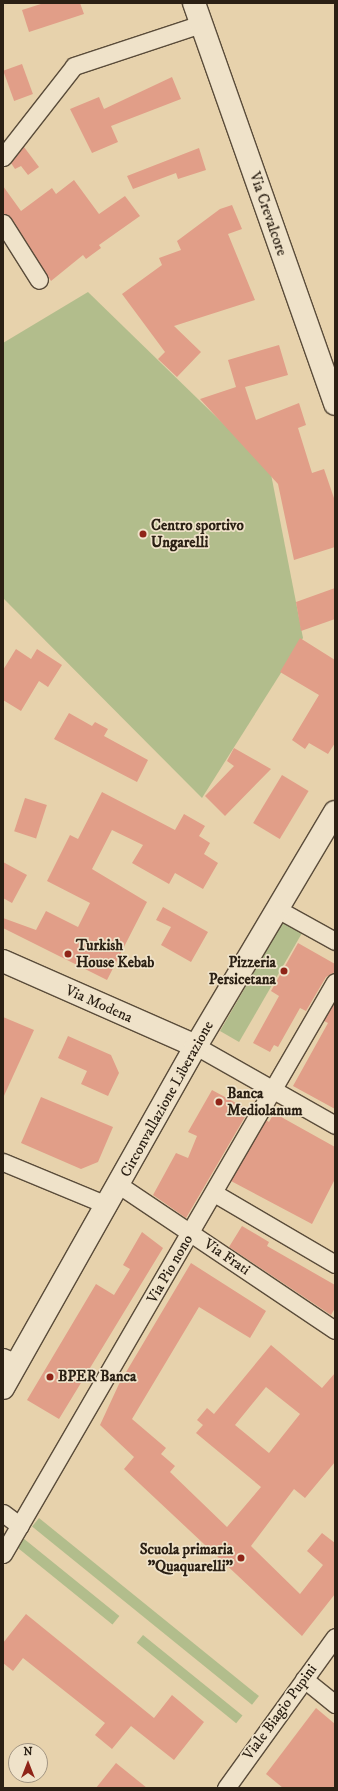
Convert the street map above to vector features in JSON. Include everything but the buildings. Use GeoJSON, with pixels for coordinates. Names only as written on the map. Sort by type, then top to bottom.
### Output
{"type":"FeatureCollection","features":[{"type":"Feature","properties":{"kind":"main road","name":"Via Crevalcore"},"geometry":{"type":"LineString","coordinates":[[194,3],[335,404]]}},
{"type":"Feature","properties":{"kind":"main road","name":"Circonvallazione Liberazione"},"geometry":{"type":"LineString","coordinates":[[3,1388],[10,1360],[108,1205],[196,1046],[279,910],[335,812]]}},
{"type":"Feature","properties":{"kind":"main road","name":"Via Modena"},"geometry":{"type":"LineString","coordinates":[[4,964],[196,1046]]}},
{"type":"Feature","properties":{"kind":"street"},"geometry":{"type":"LineString","coordinates":[[3,158],[74,66],[201,24]]}},
{"type":"Feature","properties":{"kind":"street"},"geometry":{"type":"LineString","coordinates":[[3,223],[38,280]]}},
{"type":"Feature","properties":{"kind":"street"},"geometry":{"type":"LineString","coordinates":[[279,910],[335,942]]}},
{"type":"Feature","properties":{"kind":"street","name":"Via Pio nono"},"geometry":{"type":"LineString","coordinates":[[3,1554],[274,1091],[335,982]]}},
{"type":"Feature","properties":{"kind":"street"},"geometry":{"type":"LineString","coordinates":[[196,1046],[335,1125]]}},
{"type":"Feature","properties":{"kind":"street"},"geometry":{"type":"LineString","coordinates":[[3,1162],[108,1205]]}},
{"type":"Feature","properties":{"kind":"street","name":"Via Frati"},"geometry":{"type":"LineString","coordinates":[[119,1185],[335,1330]]}},
{"type":"Feature","properties":{"kind":"street"},"geometry":{"type":"LineString","coordinates":[[214,1193],[335,1264]]}},
{"type":"Feature","properties":{"kind":"street"},"geometry":{"type":"LineString","coordinates":[[3,1513],[20,1526]]}},
{"type":"Feature","properties":{"kind":"street","name":"Viale Biagio Pupini"},"geometry":{"type":"LineString","coordinates":[[226,1788],[335,1637]]}},
{"type":"Feature","properties":{"kind":"street"},"geometry":{"type":"LineString","coordinates":[[304,1679],[335,1704]]}},
{"type":"Feature","properties":{"kind":"green space","name":"Centro sportivo Ungarelli"},"geometry":{"type":"Polygon","coordinates":[[[88,292],[270,469],[303,638],[202,798],[3,598],[3,343],[88,292]]]}},
{"type":"Feature","properties":{"kind":"green space"},"geometry":{"type":"Polygon","coordinates":[[[283,922],[302,933],[239,1042],[220,1031],[283,922]]]}},
{"type":"Feature","properties":{"kind":"green space"},"geometry":{"type":"Polygon","coordinates":[[[39,1518],[259,1696],[252,1705],[32,1527],[39,1518]]]}},
{"type":"Feature","properties":{"kind":"green space"},"geometry":{"type":"Polygon","coordinates":[[[23,1538],[119,1616],[112,1625],[16,1547],[23,1538]]]}},
{"type":"Feature","properties":{"kind":"green space"},"geometry":{"type":"Polygon","coordinates":[[[143,1635],[242,1716],[236,1723],[137,1643],[143,1635]]]}},
{"type":"Feature","properties":{"kind":"place","name":"Centro sportivo Ungarelli"},"geometry":{"type":"Point","coordinates":[143,534]}},
{"type":"Feature","properties":{"kind":"place","name":"Turkish House Kebab"},"geometry":{"type":"Point","coordinates":[68,954]}},
{"type":"Feature","properties":{"kind":"place","name":"Pizzeria Persicetana"},"geometry":{"type":"Point","coordinates":[284,971]}},
{"type":"Feature","properties":{"kind":"place","name":"Banca Mediolanum"},"geometry":{"type":"Point","coordinates":[219,1102]}},
{"type":"Feature","properties":{"kind":"place","name":"BPER Banca"},"geometry":{"type":"Point","coordinates":[50,1377]}},
{"type":"Feature","properties":{"kind":"place","name":"Scuola primaria \"Quaquarelli\""},"geometry":{"type":"Point","coordinates":[241,1558]}}]}
